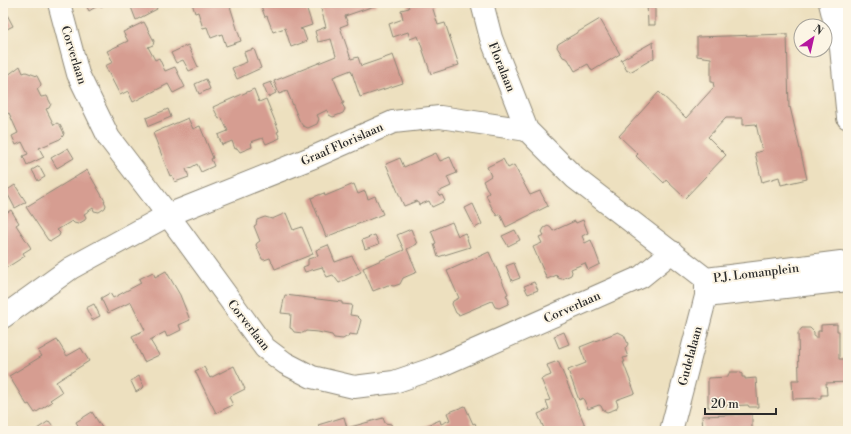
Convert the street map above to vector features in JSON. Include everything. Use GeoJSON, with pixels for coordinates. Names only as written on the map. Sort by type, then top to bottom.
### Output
{"type":"FeatureCollection","features":[{"type":"Feature","properties":{"kind":"street","name":"Corverlaan"},"geometry":{"type":"LineString","coordinates":[[59,3],[78,74],[109,138],[168,215],[265,348],[285,363],[312,377],[354,386],[394,382],[435,368],[641,277],[672,252]]}},
{"type":"Feature","properties":{"kind":"street","name":"Floralaan"},"geometry":{"type":"LineString","coordinates":[[482,3],[491,38],[527,130]]}},
{"type":"Feature","properties":{"kind":"street"},"geometry":{"type":"LineString","coordinates":[[830,3],[842,48],[848,118]]}},
{"type":"Feature","properties":{"kind":"street","name":"Graaf Florislaan"},"geometry":{"type":"LineString","coordinates":[[3,317],[72,268],[168,215],[316,156],[393,122],[440,117],[527,130]]}},
{"type":"Feature","properties":{"kind":"street"},"geometry":{"type":"LineString","coordinates":[[527,130],[575,178],[672,252]]}},
{"type":"Feature","properties":{"kind":"street","name":"P.J. Lomanplein"},"geometry":{"type":"LineString","coordinates":[[672,252],[706,288],[848,280]]}},
{"type":"Feature","properties":{"kind":"street","name":"P.J. Lomanplein"},"geometry":{"type":"LineString","coordinates":[[706,288],[841,262],[848,265]]}},
{"type":"Feature","properties":{"kind":"street","name":"Gudelalaan"},"geometry":{"type":"LineString","coordinates":[[671,431],[706,288]]}},
{"type":"Feature","properties":{"kind":"building"},"geometry":{"type":"Polygon","coordinates":[[[85,3],[108,3],[100,7],[99,5],[89,11],[85,3]]]}},
{"type":"Feature","properties":{"kind":"building"},"geometry":{"type":"Polygon","coordinates":[[[139,3],[154,3],[157,9],[136,20],[131,7],[139,3]]]}},
{"type":"Feature","properties":{"kind":"building"},"geometry":{"type":"Polygon","coordinates":[[[192,3],[229,3],[241,41],[226,46],[222,34],[211,38],[207,27],[203,28],[198,12],[195,13],[192,3]]]}},
{"type":"Feature","properties":{"kind":"building"},"geometry":{"type":"Polygon","coordinates":[[[260,3],[305,3],[312,25],[300,29],[303,30],[307,41],[291,47],[285,28],[273,32],[260,3]]]}},
{"type":"Feature","properties":{"kind":"building"},"geometry":{"type":"Polygon","coordinates":[[[325,3],[376,3],[377,5],[345,16],[348,24],[340,27],[351,59],[358,57],[361,66],[393,55],[403,83],[360,97],[351,70],[333,77],[345,109],[343,113],[333,117],[329,115],[327,110],[317,115],[319,119],[317,124],[308,128],[303,126],[300,122],[287,91],[279,94],[274,81],[336,56],[331,39],[318,42],[315,31],[326,27],[320,5],[325,3]]]}},
{"type":"Feature","properties":{"kind":"building"},"geometry":{"type":"Polygon","coordinates":[[[407,3],[439,3],[432,6],[438,25],[445,23],[459,65],[431,74],[418,36],[410,39],[408,32],[393,37],[389,24],[403,19],[401,10],[409,8],[407,3]]]}},
{"type":"Feature","properties":{"kind":"building"},"geometry":{"type":"Polygon","coordinates":[[[647,3],[655,4],[655,25],[648,25],[647,3]]]}},
{"type":"Feature","properties":{"kind":"building"},"geometry":{"type":"Polygon","coordinates":[[[3,7],[13,26],[3,31],[3,7]]]}},
{"type":"Feature","properties":{"kind":"building"},"geometry":{"type":"Polygon","coordinates":[[[600,19],[620,54],[592,71],[588,64],[575,71],[568,59],[563,57],[557,47],[558,44],[600,19]]]}},
{"type":"Feature","properties":{"kind":"building"},"geometry":{"type":"Polygon","coordinates":[[[144,22],[154,41],[153,45],[148,47],[155,60],[159,58],[165,71],[175,67],[185,87],[173,93],[168,84],[133,102],[128,91],[120,95],[105,66],[113,62],[107,51],[128,41],[123,32],[144,22]]]}},
{"type":"Feature","properties":{"kind":"building"},"geometry":{"type":"Polygon","coordinates":[[[787,34],[789,108],[790,107],[807,179],[781,185],[779,177],[762,182],[755,153],[762,151],[756,124],[743,125],[743,118],[726,118],[708,137],[726,155],[685,198],[666,180],[664,183],[636,156],[638,154],[619,136],[659,92],[686,118],[714,87],[713,82],[711,82],[711,58],[697,56],[697,37],[787,34]]]}},
{"type":"Feature","properties":{"kind":"building"},"geometry":{"type":"Polygon","coordinates":[[[653,42],[654,58],[630,72],[629,70],[627,71],[621,60],[653,42]]]}},
{"type":"Feature","properties":{"kind":"building"},"geometry":{"type":"Polygon","coordinates":[[[188,45],[198,67],[189,71],[183,60],[176,63],[171,53],[188,45]]]}},
{"type":"Feature","properties":{"kind":"building"},"geometry":{"type":"Polygon","coordinates":[[[254,49],[261,68],[237,79],[232,68],[247,62],[244,52],[254,49]]]}},
{"type":"Feature","properties":{"kind":"building"},"geometry":{"type":"Polygon","coordinates":[[[20,66],[23,73],[26,72],[37,76],[41,84],[37,89],[41,97],[47,96],[51,104],[49,108],[46,109],[54,125],[57,123],[60,125],[64,133],[60,139],[39,148],[44,157],[27,165],[23,156],[28,154],[22,142],[16,145],[12,136],[18,133],[9,113],[3,116],[3,79],[20,66]]]}},
{"type":"Feature","properties":{"kind":"building"},"geometry":{"type":"Polygon","coordinates":[[[206,79],[210,89],[199,94],[195,84],[206,79]]]}},
{"type":"Feature","properties":{"kind":"building"},"geometry":{"type":"Polygon","coordinates":[[[271,82],[276,93],[268,97],[263,85],[271,82]]]}},
{"type":"Feature","properties":{"kind":"building"},"geometry":{"type":"Polygon","coordinates":[[[254,89],[259,102],[266,99],[279,131],[277,132],[280,138],[266,144],[263,138],[251,142],[252,147],[240,152],[237,148],[235,149],[232,141],[222,145],[218,135],[228,131],[222,118],[219,119],[213,107],[254,89]]]}},
{"type":"Feature","properties":{"kind":"building"},"geometry":{"type":"Polygon","coordinates":[[[168,109],[171,117],[149,126],[146,118],[168,109]]]}},
{"type":"Feature","properties":{"kind":"building"},"geometry":{"type":"Polygon","coordinates":[[[188,118],[193,129],[200,126],[213,158],[211,159],[214,166],[201,172],[197,164],[186,169],[189,177],[175,182],[172,175],[170,176],[153,133],[188,118]]]}},
{"type":"Feature","properties":{"kind":"building"},"geometry":{"type":"Polygon","coordinates":[[[68,148],[74,158],[57,168],[51,158],[68,148]]]}},
{"type":"Feature","properties":{"kind":"building"},"geometry":{"type":"Polygon","coordinates":[[[436,153],[440,161],[450,157],[457,173],[447,177],[451,186],[438,192],[440,196],[442,195],[445,201],[432,207],[429,201],[419,205],[417,201],[404,206],[386,164],[400,158],[404,167],[436,153]]]}},
{"type":"Feature","properties":{"kind":"building"},"geometry":{"type":"Polygon","coordinates":[[[503,159],[508,168],[514,165],[530,195],[540,191],[548,206],[506,227],[500,214],[497,216],[491,206],[486,195],[489,193],[483,181],[491,176],[487,167],[503,159]]]}},
{"type":"Feature","properties":{"kind":"building"},"geometry":{"type":"Polygon","coordinates":[[[39,166],[45,177],[38,181],[32,170],[39,166]]]}},
{"type":"Feature","properties":{"kind":"building"},"geometry":{"type":"Polygon","coordinates":[[[87,170],[105,201],[105,208],[99,212],[94,211],[93,208],[84,214],[86,217],[85,220],[78,224],[72,221],[57,230],[60,233],[59,236],[51,241],[48,240],[26,207],[87,170]]]}},
{"type":"Feature","properties":{"kind":"building"},"geometry":{"type":"Polygon","coordinates":[[[354,184],[358,194],[365,191],[368,199],[375,196],[383,214],[326,237],[311,198],[324,193],[325,196],[354,184]]]}},
{"type":"Feature","properties":{"kind":"building"},"geometry":{"type":"Polygon","coordinates":[[[15,185],[26,202],[15,208],[6,191],[15,185]]]}},
{"type":"Feature","properties":{"kind":"building"},"geometry":{"type":"Polygon","coordinates":[[[473,204],[482,224],[475,228],[465,208],[473,204]]]}},
{"type":"Feature","properties":{"kind":"building"},"geometry":{"type":"Polygon","coordinates":[[[11,210],[19,223],[16,225],[31,248],[23,253],[25,256],[3,270],[3,215],[11,210]]]}},
{"type":"Feature","properties":{"kind":"building"},"geometry":{"type":"Polygon","coordinates":[[[286,213],[293,230],[302,227],[313,254],[275,269],[270,258],[264,260],[262,259],[256,245],[260,241],[254,226],[256,225],[257,220],[265,217],[272,219],[286,213]]]}},
{"type":"Feature","properties":{"kind":"building"},"geometry":{"type":"Polygon","coordinates":[[[583,220],[588,233],[582,236],[585,243],[591,240],[600,264],[588,270],[585,263],[571,269],[571,275],[562,279],[558,278],[557,275],[547,279],[533,247],[542,243],[539,237],[544,235],[542,232],[544,228],[548,226],[553,231],[575,221],[576,223],[583,220]]]}},
{"type":"Feature","properties":{"kind":"building"},"geometry":{"type":"Polygon","coordinates":[[[452,222],[458,236],[465,233],[470,247],[438,257],[434,244],[436,243],[431,231],[452,222]]]}},
{"type":"Feature","properties":{"kind":"building"},"geometry":{"type":"Polygon","coordinates":[[[411,229],[417,244],[407,249],[417,272],[403,278],[400,284],[394,286],[388,285],[373,291],[363,268],[404,250],[397,235],[411,229]]]}},
{"type":"Feature","properties":{"kind":"building"},"geometry":{"type":"Polygon","coordinates":[[[515,230],[520,240],[508,246],[502,236],[515,230]]]}},
{"type":"Feature","properties":{"kind":"building"},"geometry":{"type":"Polygon","coordinates":[[[375,235],[379,244],[365,249],[362,240],[375,235]]]}},
{"type":"Feature","properties":{"kind":"building"},"geometry":{"type":"Polygon","coordinates":[[[328,245],[335,262],[352,256],[361,272],[339,283],[333,275],[327,277],[322,267],[305,272],[303,267],[308,265],[308,259],[318,256],[316,250],[328,245]]]}},
{"type":"Feature","properties":{"kind":"building"},"geometry":{"type":"Polygon","coordinates":[[[489,252],[508,294],[506,295],[509,301],[508,304],[499,308],[495,307],[492,301],[459,315],[456,313],[452,304],[453,301],[459,298],[447,271],[489,252]]]}},
{"type":"Feature","properties":{"kind":"building"},"geometry":{"type":"Polygon","coordinates":[[[514,263],[520,278],[512,281],[506,266],[514,263]]]}},
{"type":"Feature","properties":{"kind":"building"},"geometry":{"type":"Polygon","coordinates":[[[166,271],[180,295],[190,320],[179,325],[181,330],[167,337],[165,332],[150,340],[159,355],[144,362],[132,336],[145,330],[131,302],[108,313],[101,298],[110,293],[113,298],[141,283],[139,279],[153,272],[155,277],[166,271]]]}},
{"type":"Feature","properties":{"kind":"building"},"geometry":{"type":"Polygon","coordinates":[[[534,282],[538,290],[528,294],[524,286],[534,282]]]}},
{"type":"Feature","properties":{"kind":"building"},"geometry":{"type":"Polygon","coordinates":[[[285,295],[342,302],[342,304],[352,305],[350,315],[357,316],[361,320],[357,335],[349,334],[348,337],[343,339],[334,338],[332,335],[318,332],[294,332],[290,328],[291,314],[281,313],[285,295]]]}},
{"type":"Feature","properties":{"kind":"building"},"geometry":{"type":"Polygon","coordinates":[[[94,304],[100,316],[92,320],[86,308],[94,304]]]}},
{"type":"Feature","properties":{"kind":"building"},"geometry":{"type":"Polygon","coordinates":[[[837,324],[837,331],[839,331],[839,359],[847,359],[848,382],[826,383],[827,395],[821,395],[821,398],[793,399],[792,380],[799,380],[798,333],[802,328],[810,328],[814,332],[814,337],[818,337],[818,331],[821,331],[821,325],[837,324]]]}},
{"type":"Feature","properties":{"kind":"building"},"geometry":{"type":"Polygon","coordinates":[[[564,332],[569,344],[559,348],[554,336],[564,332]]]}},
{"type":"Feature","properties":{"kind":"building"},"geometry":{"type":"Polygon","coordinates":[[[618,332],[624,335],[628,344],[625,349],[628,357],[623,358],[625,362],[623,362],[635,393],[616,400],[618,405],[616,409],[607,412],[599,405],[588,409],[583,398],[579,400],[568,370],[586,363],[580,347],[618,332]]]}},
{"type":"Feature","properties":{"kind":"building"},"geometry":{"type":"Polygon","coordinates":[[[57,340],[67,356],[81,348],[89,361],[56,382],[62,392],[50,400],[52,402],[35,413],[29,404],[27,405],[9,376],[42,356],[38,351],[57,340]]]}},
{"type":"Feature","properties":{"kind":"building"},"geometry":{"type":"Polygon","coordinates":[[[558,361],[586,428],[577,431],[545,431],[538,414],[549,409],[546,401],[550,400],[541,379],[551,375],[547,365],[558,361]]]}},
{"type":"Feature","properties":{"kind":"building"},"geometry":{"type":"Polygon","coordinates":[[[234,366],[245,389],[229,397],[233,405],[216,413],[195,371],[204,367],[210,378],[234,366]]]}},
{"type":"Feature","properties":{"kind":"building"},"geometry":{"type":"Polygon","coordinates":[[[730,372],[739,372],[742,374],[742,377],[745,377],[745,379],[756,378],[758,407],[749,407],[748,405],[708,407],[708,378],[728,377],[730,372]]]}},
{"type":"Feature","properties":{"kind":"building"},"geometry":{"type":"Polygon","coordinates":[[[139,376],[144,387],[136,392],[131,381],[139,376]]]}},
{"type":"Feature","properties":{"kind":"building"},"geometry":{"type":"Polygon","coordinates":[[[465,406],[473,424],[475,423],[478,431],[425,431],[423,427],[440,420],[441,424],[450,420],[447,413],[465,406]]]}},
{"type":"Feature","properties":{"kind":"building"},"geometry":{"type":"Polygon","coordinates":[[[92,412],[104,431],[78,431],[80,429],[76,422],[92,412]]]}},
{"type":"Feature","properties":{"kind":"building"},"geometry":{"type":"Polygon","coordinates":[[[752,414],[752,431],[703,431],[702,416],[752,414]]]}},
{"type":"Feature","properties":{"kind":"building"},"geometry":{"type":"Polygon","coordinates":[[[344,417],[347,428],[383,418],[385,423],[391,424],[393,431],[320,431],[318,425],[344,417]]]}},
{"type":"Feature","properties":{"kind":"building"},"geometry":{"type":"Polygon","coordinates":[[[49,421],[56,430],[38,431],[37,429],[49,421]]]}}]}
